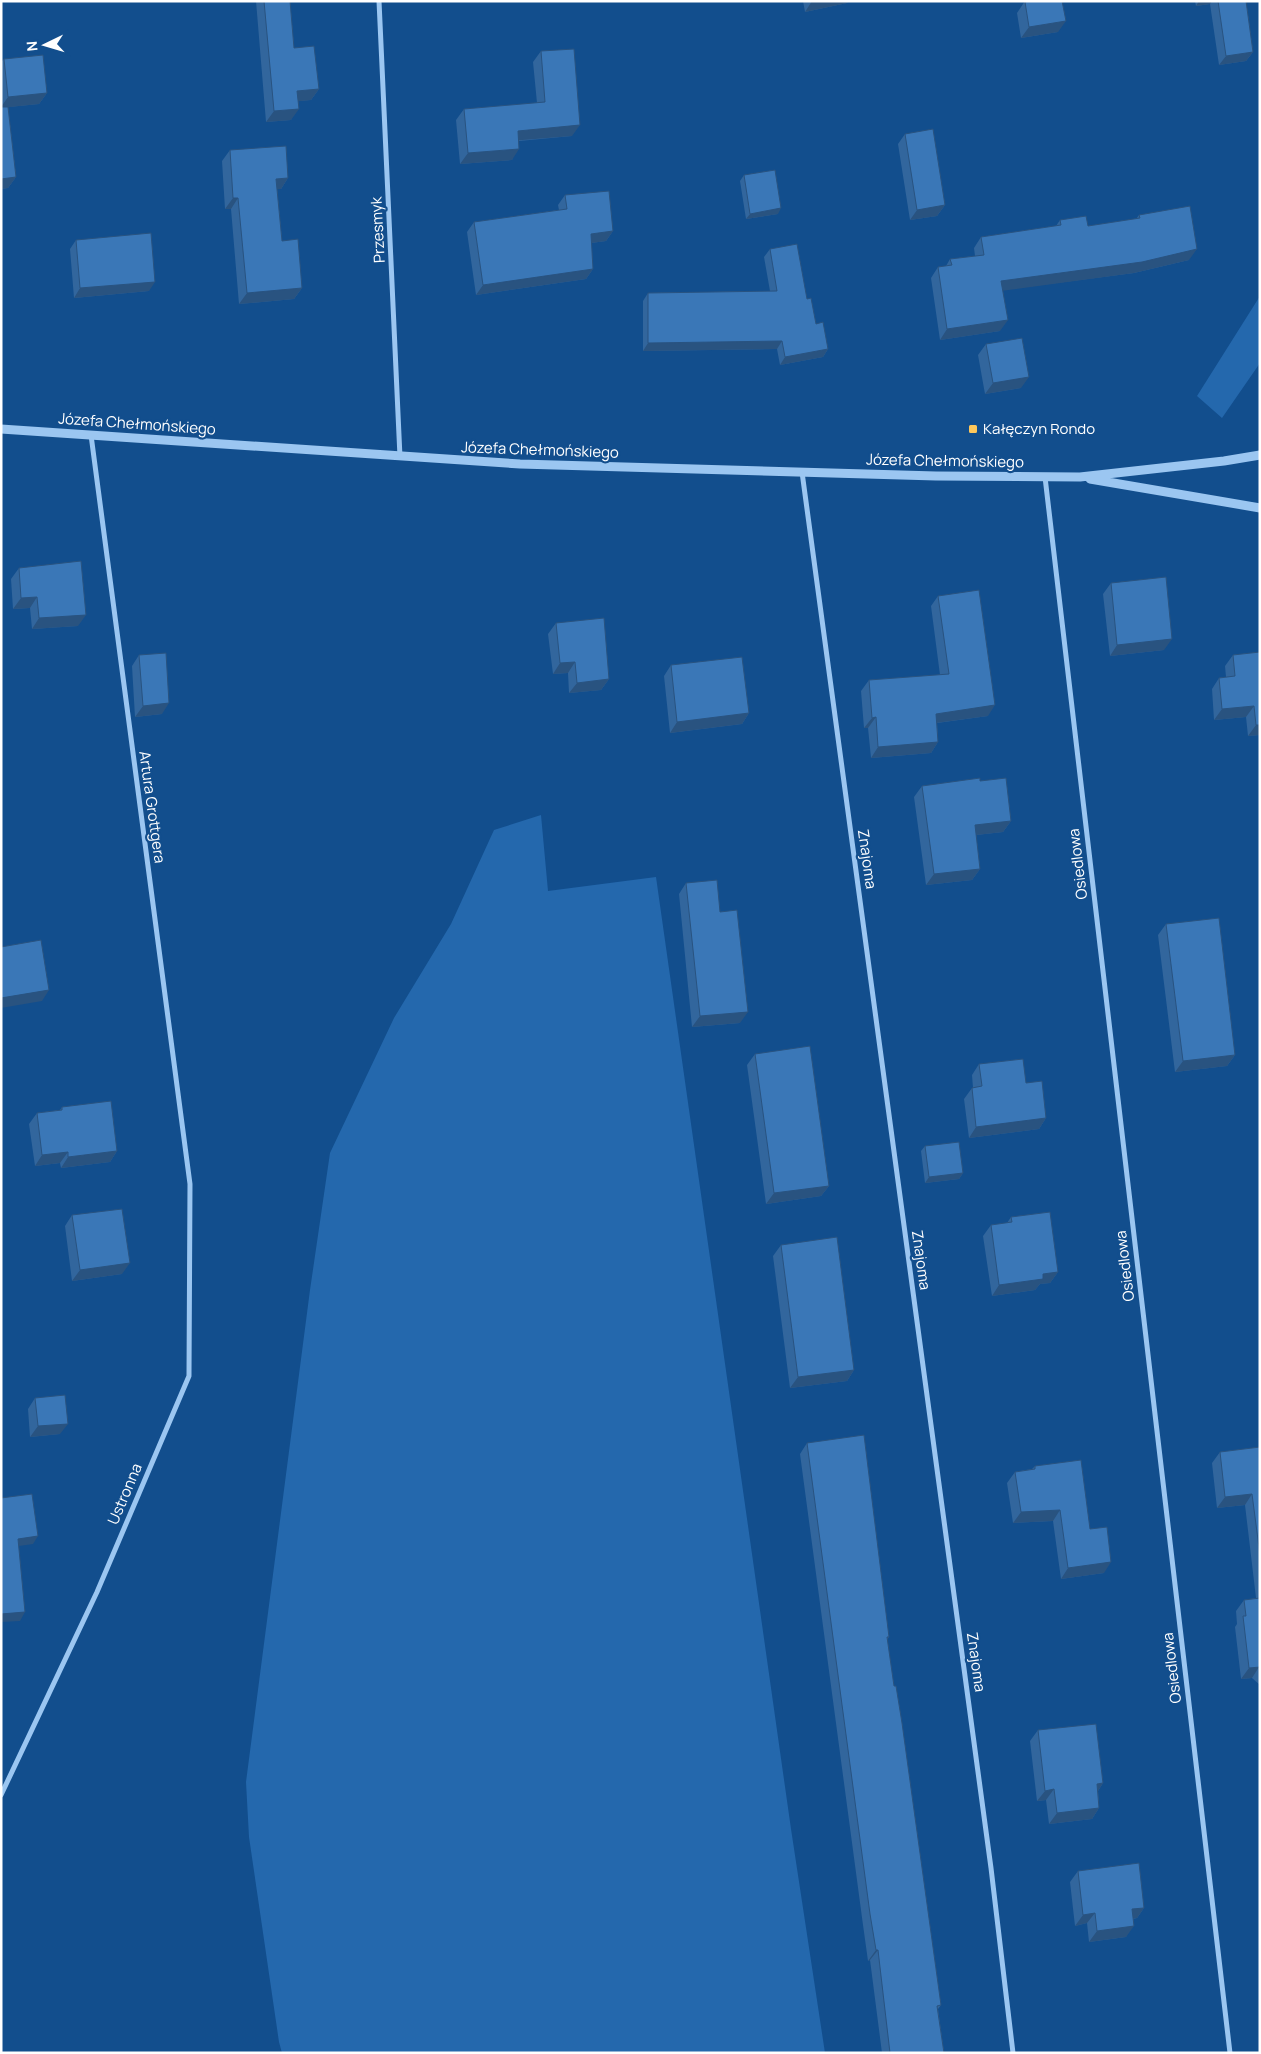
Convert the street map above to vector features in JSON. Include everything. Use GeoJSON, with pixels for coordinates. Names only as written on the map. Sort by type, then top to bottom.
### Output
{"type":"FeatureCollection","features":[{"type":"Feature","properties":{"kind":"street","name":"Przesmyk"},"geometry":{"type":"LineString","coordinates":[[380,1],[400,457]]}},
{"type":"Feature","properties":{"kind":"street","name":"Józefa Chełmońskiego"},"geometry":{"type":"LineString","coordinates":[[1,429],[520,464],[802,472],[1080,477],[1224,462],[1260,455]]}},
{"type":"Feature","properties":{"kind":"street","name":"Artura Grottgera"},"geometry":{"type":"LineString","coordinates":[[91,434],[190,1184]]}},
{"type":"Feature","properties":{"kind":"street","name":"Znajoma"},"geometry":{"type":"LineString","coordinates":[[802,472],[992,1868],[1013,2053]]}},
{"type":"Feature","properties":{"kind":"street","name":"Osiedlowa"},"geometry":{"type":"LineString","coordinates":[[1045,476],[1230,2053]]}},
{"type":"Feature","properties":{"kind":"street","name":"Józefa Chełmońskiego"},"geometry":{"type":"LineString","coordinates":[[1080,477],[1260,508]]}},
{"type":"Feature","properties":{"kind":"street","name":"Ustronna"},"geometry":{"type":"LineString","coordinates":[[1,1795],[97,1592],[189,1376],[190,1184]]}},
{"type":"Feature","properties":{"kind":"shaded area"},"geometry":{"type":"Polygon","coordinates":[[[1260,296],[1260,363],[1222,418],[1197,396],[1260,296]]]}},
{"type":"Feature","properties":{"kind":"shaded area"},"geometry":{"type":"Polygon","coordinates":[[[541,815],[548,891],[656,877],[791,1829],[825,2053],[282,2053],[279,2042],[249,1837],[246,1782],[310,1290],[330,1153],[394,1018],[451,924],[494,830],[541,815]]]}},
{"type":"Feature","properties":{"kind":"building"},"geometry":{"type":"Polygon","coordinates":[[[264,1],[290,1],[294,48],[314,46],[319,89],[297,91],[299,109],[274,111],[264,1]]]}},
{"type":"Feature","properties":{"kind":"building"},"geometry":{"type":"Polygon","coordinates":[[[1062,1],[1066,21],[1029,27],[1025,2],[1062,1]]]}},
{"type":"Feature","properties":{"kind":"building"},"geometry":{"type":"Polygon","coordinates":[[[1218,1],[1246,1],[1253,52],[1226,56],[1218,1]]]}},
{"type":"Feature","properties":{"kind":"building"},"geometry":{"type":"Polygon","coordinates":[[[574,49],[580,125],[518,131],[519,149],[468,153],[464,109],[545,102],[541,51],[574,49]]]}},
{"type":"Feature","properties":{"kind":"building"},"geometry":{"type":"Polygon","coordinates":[[[43,55],[47,93],[8,97],[4,59],[43,55]]]}},
{"type":"Feature","properties":{"kind":"building"},"geometry":{"type":"Polygon","coordinates":[[[1,107],[8,107],[16,177],[1,179],[1,107]]]}},
{"type":"Feature","properties":{"kind":"building"},"geometry":{"type":"Polygon","coordinates":[[[933,129],[945,205],[917,210],[905,134],[933,129]]]}},
{"type":"Feature","properties":{"kind":"building"},"geometry":{"type":"Polygon","coordinates":[[[286,146],[288,178],[276,179],[282,241],[298,239],[302,288],[247,293],[238,198],[233,198],[230,150],[286,146]]]}},
{"type":"Feature","properties":{"kind":"building"},"geometry":{"type":"Polygon","coordinates":[[[775,170],[781,208],[750,214],[744,175],[775,170]]]}},
{"type":"Feature","properties":{"kind":"building"},"geometry":{"type":"Polygon","coordinates":[[[609,191],[613,231],[591,234],[593,269],[483,285],[474,222],[567,209],[565,195],[609,191]]]}},
{"type":"Feature","properties":{"kind":"building"},"geometry":{"type":"Polygon","coordinates":[[[1190,206],[1197,249],[1142,262],[1001,281],[1008,320],[947,329],[938,267],[952,265],[950,259],[984,255],[981,237],[1061,225],[1060,220],[1086,216],[1088,226],[1140,218],[1139,215],[1190,206]]]}},
{"type":"Feature","properties":{"kind":"building"},"geometry":{"type":"Polygon","coordinates":[[[151,233],[155,282],[80,288],[76,240],[151,233]]]}},
{"type":"Feature","properties":{"kind":"building"},"geometry":{"type":"Polygon","coordinates":[[[797,244],[807,299],[811,298],[816,324],[823,322],[828,349],[785,357],[782,341],[648,343],[648,293],[777,291],[770,249],[797,244]]]}},
{"type":"Feature","properties":{"kind":"building"},"geometry":{"type":"Polygon","coordinates":[[[1022,338],[1029,377],[993,383],[986,344],[1022,338]]]}},
{"type":"Feature","properties":{"kind":"building"},"geometry":{"type":"Polygon","coordinates":[[[81,561],[86,615],[39,618],[37,597],[21,598],[19,568],[81,561]]]}},
{"type":"Feature","properties":{"kind":"building"},"geometry":{"type":"Polygon","coordinates":[[[1166,577],[1172,639],[1117,645],[1111,583],[1166,577]]]}},
{"type":"Feature","properties":{"kind":"building"},"geometry":{"type":"Polygon","coordinates":[[[979,590],[995,705],[936,714],[938,742],[878,747],[876,717],[872,718],[869,680],[949,674],[938,596],[979,590]]]}},
{"type":"Feature","properties":{"kind":"building"},"geometry":{"type":"Polygon","coordinates":[[[604,618],[609,679],[577,683],[575,662],[560,663],[556,623],[604,618]]]}},
{"type":"Feature","properties":{"kind":"building"},"geometry":{"type":"Polygon","coordinates":[[[1260,652],[1260,725],[1256,725],[1254,706],[1222,709],[1219,678],[1235,676],[1233,655],[1260,652]]]}},
{"type":"Feature","properties":{"kind":"building"},"geometry":{"type":"Polygon","coordinates":[[[166,653],[169,703],[143,706],[139,655],[166,653]]]}},
{"type":"Feature","properties":{"kind":"building"},"geometry":{"type":"Polygon","coordinates":[[[742,657],[749,713],[677,722],[671,665],[742,657]]]}},
{"type":"Feature","properties":{"kind":"building"},"geometry":{"type":"Polygon","coordinates":[[[980,778],[980,781],[1006,778],[1011,821],[975,825],[980,869],[934,874],[922,786],[980,778]]]}},
{"type":"Feature","properties":{"kind":"building"},"geometry":{"type":"Polygon","coordinates":[[[717,880],[720,912],[737,910],[748,1012],[700,1016],[686,883],[717,880]]]}},
{"type":"Feature","properties":{"kind":"building"},"geometry":{"type":"Polygon","coordinates":[[[1219,918],[1235,1055],[1183,1061],[1166,924],[1219,918]]]}},
{"type":"Feature","properties":{"kind":"building"},"geometry":{"type":"Polygon","coordinates":[[[41,940],[49,990],[1,998],[1,947],[41,940]]]}},
{"type":"Feature","properties":{"kind":"building"},"geometry":{"type":"Polygon","coordinates":[[[810,1046],[829,1186],[774,1193],[755,1054],[810,1046]]]}},
{"type":"Feature","properties":{"kind":"building"},"geometry":{"type":"Polygon","coordinates":[[[1023,1059],[1026,1083],[1042,1081],[1046,1118],[976,1127],[972,1088],[982,1086],[979,1064],[1023,1059]]]}},
{"type":"Feature","properties":{"kind":"building"},"geometry":{"type":"Polygon","coordinates":[[[111,1101],[117,1151],[68,1157],[68,1152],[42,1155],[37,1113],[62,1110],[62,1107],[111,1101]]]}},
{"type":"Feature","properties":{"kind":"building"},"geometry":{"type":"Polygon","coordinates":[[[959,1142],[963,1173],[929,1177],[925,1146],[959,1142]]]}},
{"type":"Feature","properties":{"kind":"building"},"geometry":{"type":"Polygon","coordinates":[[[122,1209],[130,1263],[80,1270],[72,1215],[122,1209]]]}},
{"type":"Feature","properties":{"kind":"building"},"geometry":{"type":"Polygon","coordinates":[[[1050,1212],[1058,1272],[1043,1274],[1043,1279],[999,1285],[991,1225],[1012,1222],[1011,1217],[1050,1212]]]}},
{"type":"Feature","properties":{"kind":"building"},"geometry":{"type":"Polygon","coordinates":[[[837,1237],[854,1370],[798,1377],[781,1245],[837,1237]]]}},
{"type":"Feature","properties":{"kind":"building"},"geometry":{"type":"Polygon","coordinates":[[[65,1395],[68,1424],[38,1426],[35,1398],[65,1395]]]}},
{"type":"Feature","properties":{"kind":"building"},"geometry":{"type":"Polygon","coordinates":[[[864,1435],[889,1637],[887,1637],[894,1686],[896,1686],[902,1723],[941,2005],[937,2006],[944,2053],[890,2053],[878,1950],[876,1950],[870,1914],[807,1443],[864,1435]]]}},
{"type":"Feature","properties":{"kind":"building"},"geometry":{"type":"Polygon","coordinates":[[[1260,1447],[1260,1555],[1252,1494],[1225,1497],[1220,1452],[1260,1447]]]}},
{"type":"Feature","properties":{"kind":"building"},"geometry":{"type":"Polygon","coordinates":[[[1081,1460],[1090,1529],[1107,1527],[1111,1562],[1068,1568],[1060,1510],[1021,1512],[1015,1472],[1035,1469],[1035,1466],[1081,1460]]]}},
{"type":"Feature","properties":{"kind":"building"},"geometry":{"type":"Polygon","coordinates":[[[32,1494],[38,1536],[18,1539],[25,1612],[1,1614],[1,1498],[32,1494]]]}},
{"type":"Feature","properties":{"kind":"building"},"geometry":{"type":"Polygon","coordinates":[[[1260,1598],[1260,1667],[1249,1668],[1243,1616],[1246,1616],[1244,1600],[1260,1598]]]}},
{"type":"Feature","properties":{"kind":"building"},"geometry":{"type":"Polygon","coordinates":[[[1096,1724],[1103,1783],[1097,1784],[1099,1808],[1057,1813],[1054,1789],[1045,1791],[1038,1730],[1096,1724]]]}},
{"type":"Feature","properties":{"kind":"building"},"geometry":{"type":"Polygon","coordinates":[[[1139,1863],[1144,1908],[1132,1909],[1134,1926],[1097,1931],[1095,1913],[1083,1915],[1078,1871],[1139,1863]]]}},
{"type":"Feature","properties":{"kind":"place","name":"Kałęczyn Rondo"},"geometry":{"type":"Point","coordinates":[973,429]}}]}
